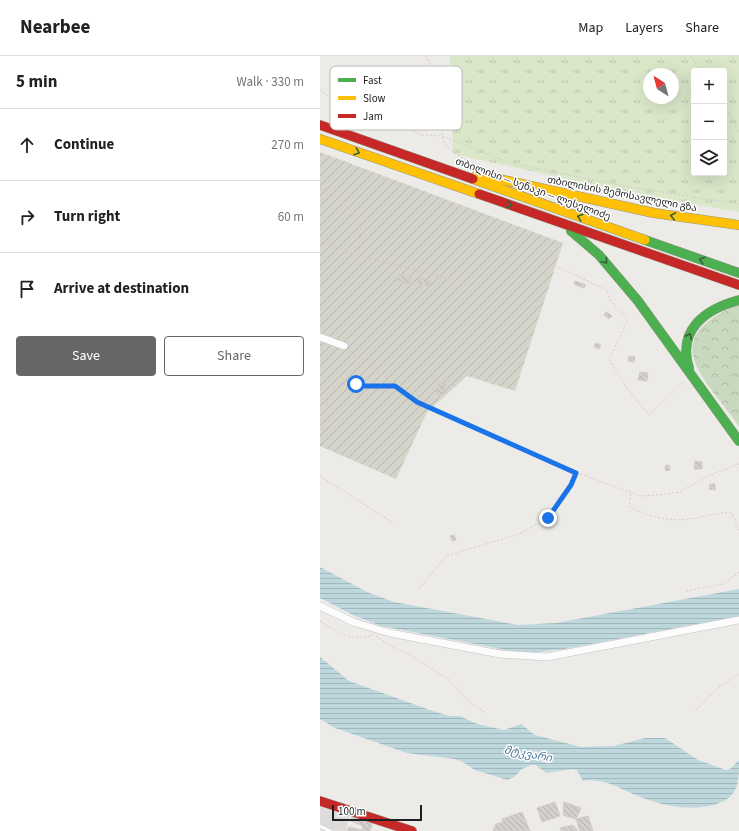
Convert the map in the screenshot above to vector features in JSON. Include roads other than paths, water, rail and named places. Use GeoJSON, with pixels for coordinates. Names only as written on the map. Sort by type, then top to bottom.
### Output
{"type":"FeatureCollection","features":[{"type":"Feature","properties":{"kind":"main road","name":"თბილისი — სენაკი — ლესელიძე"},"geometry":{"type":"LineString","coordinates":[[320,125],[330,129]]}},
{"type":"Feature","properties":{"kind":"main road","name":"თბილისი — სენაკი — ლესელიძე"},"geometry":{"type":"LineString","coordinates":[[334,130],[739,273]]}},
{"type":"Feature","properties":{"kind":"main road"},"geometry":{"type":"LineString","coordinates":[[320,139],[739,285]]}},
{"type":"Feature","properties":{"kind":"main road","name":"თბილისის შემოსავლელი გზა"},"geometry":{"type":"LineString","coordinates":[[431,164],[654,213],[715,223],[739,224]]}},
{"type":"Feature","properties":{"kind":"main road"},"geometry":{"type":"LineString","coordinates":[[552,220],[581,238],[600,255],[638,301],[739,441]]}},
{"type":"Feature","properties":{"kind":"main road"},"geometry":{"type":"LineString","coordinates":[[692,375],[686,361],[685,349],[686,342],[691,331],[712,313],[739,300]]}},
{"type":"Feature","properties":{"kind":"main road"},"geometry":{"type":"LineString","coordinates":[[320,801],[412,831]]}},
{"type":"Feature","properties":{"kind":"street"},"geometry":{"type":"LineString","coordinates":[[320,337],[344,346]]}},
{"type":"Feature","properties":{"kind":"street"},"geometry":{"type":"LineString","coordinates":[[320,606],[353,622],[390,633],[500,654],[547,657],[739,620]]}},
{"type":"Feature","properties":{"kind":"lane"},"geometry":{"type":"LineString","coordinates":[[320,826],[330,831]]}},
{"type":"Feature","properties":{"kind":"water"},"geometry":{"type":"Polygon","coordinates":[[[320,567],[367,592],[394,602],[518,625],[556,623],[739,589],[739,616],[564,649],[531,653],[517,652],[381,626],[355,616],[320,598],[320,567]]]}},
{"type":"Feature","properties":{"kind":"water","name":"მტკვარი"},"geometry":{"type":"Polygon","coordinates":[[[320,657],[349,681],[449,716],[460,716],[477,724],[504,730],[521,724],[535,735],[581,747],[614,746],[645,738],[665,738],[698,760],[726,770],[730,769],[739,760],[738,782],[733,794],[722,802],[695,808],[666,805],[638,796],[605,782],[590,780],[583,781],[577,770],[573,769],[546,773],[536,765],[531,765],[522,769],[514,777],[507,780],[475,770],[455,759],[407,753],[335,728],[320,719],[320,657]]]}}]}
